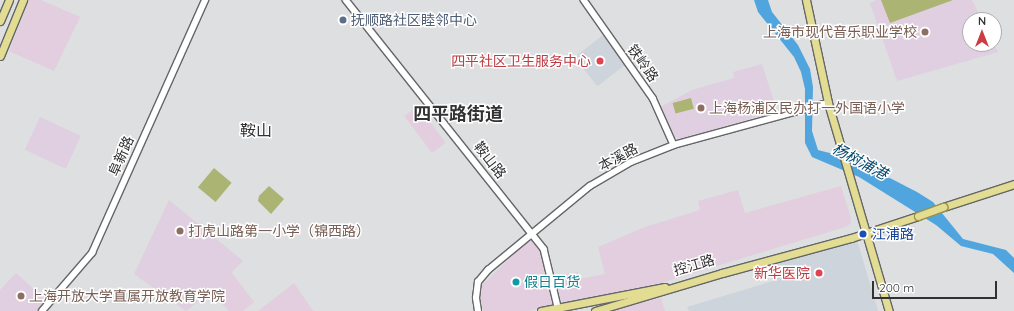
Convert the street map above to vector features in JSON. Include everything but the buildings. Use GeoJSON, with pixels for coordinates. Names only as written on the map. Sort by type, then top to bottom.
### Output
{"type":"FeatureCollection","features":[{"type":"Feature","properties":{"kind":"main road"},"geometry":{"type":"LineString","coordinates":[[0,20],[9,0]]}},
{"type":"Feature","properties":{"kind":"main road"},"geometry":{"type":"LineString","coordinates":[[0,56],[23,0]]}},
{"type":"Feature","properties":{"kind":"main road"},"geometry":{"type":"LineString","coordinates":[[806,0],[828,102],[889,311]]}},
{"type":"Feature","properties":{"kind":"main road"},"geometry":{"type":"LineString","coordinates":[[0,48],[6,39]]}},
{"type":"Feature","properties":{"kind":"main road","name":"控江路"},"geometry":{"type":"LineString","coordinates":[[595,311],[722,272],[851,238],[1014,184]]}},
{"type":"Feature","properties":{"kind":"main road","name":"控江路"},"geometry":{"type":"LineString","coordinates":[[541,311],[559,309],[660,288],[843,235],[851,238]]}},
{"type":"Feature","properties":{"kind":"street","name":"阜新路"},"geometry":{"type":"LineString","coordinates":[[42,311],[92,252],[205,0]]}},
{"type":"Feature","properties":{"kind":"street","name":"鞍山路"},"geometry":{"type":"LineString","coordinates":[[346,0],[544,249],[549,262],[559,309]]}},
{"type":"Feature","properties":{"kind":"street","name":"铁岭路"},"geometry":{"type":"LineString","coordinates":[[584,0],[653,98],[674,145]]}},
{"type":"Feature","properties":{"kind":"street","name":"本溪路"},"geometry":{"type":"LineString","coordinates":[[478,311],[476,298],[478,282],[488,270],[532,232],[590,186],[631,162],[674,145],[828,102]]}},
{"type":"Feature","properties":{"kind":"shaded area"},"geometry":{"type":"Polygon","coordinates":[[[29,0],[41,0],[80,17],[54,71],[9,51],[29,0]]]}},
{"type":"Feature","properties":{"kind":"shaded area","name":"上海市现代音乐职业学校"},"geometry":{"type":"Polygon","coordinates":[[[877,0],[972,0],[978,12],[962,12],[962,52],[998,52],[897,81],[870,3],[877,0]]]}},
{"type":"Feature","properties":{"kind":"shaded area","name":"四平社区卫生服务中心"},"geometry":{"type":"Polygon","coordinates":[[[603,35],[626,64],[597,86],[575,57],[603,35]]]}},
{"type":"Feature","properties":{"kind":"shaded area","name":"‌上海杨浦区民办打一外国语小学"},"geometry":{"type":"Polygon","coordinates":[[[762,64],[777,111],[681,139],[671,135],[657,109],[692,90],[734,78],[733,72],[762,64]]]}},
{"type":"Feature","properties":{"kind":"shaded area"},"geometry":{"type":"Polygon","coordinates":[[[418,106],[446,143],[432,153],[404,116],[418,106]]]}},
{"type":"Feature","properties":{"kind":"shaded area"},"geometry":{"type":"Polygon","coordinates":[[[40,117],[81,136],[66,169],[25,150],[40,117]]]}},
{"type":"Feature","properties":{"kind":"shaded area"},"geometry":{"type":"Polygon","coordinates":[[[841,186],[851,219],[850,224],[845,227],[661,283],[566,303],[560,300],[556,276],[578,272],[580,279],[605,274],[598,247],[645,227],[700,210],[698,201],[738,190],[745,213],[841,186]]]}},
{"type":"Feature","properties":{"kind":"shaded area","name":"打虎山路第一小学（锦西路）"},"geometry":{"type":"Polygon","coordinates":[[[169,200],[243,261],[211,292],[186,311],[134,274],[169,200]]]}},
{"type":"Feature","properties":{"kind":"shaded area"},"geometry":{"type":"Polygon","coordinates":[[[530,239],[540,251],[554,306],[528,311],[483,311],[480,297],[482,285],[530,239]]]}},
{"type":"Feature","properties":{"kind":"shaded area","name":"新华医院"},"geometry":{"type":"Polygon","coordinates":[[[857,240],[878,311],[689,311],[687,307],[773,281],[768,266],[857,240]]]}},
{"type":"Feature","properties":{"kind":"shaded area"},"geometry":{"type":"Polygon","coordinates":[[[231,272],[254,302],[243,311],[229,311],[211,292],[231,272]]]}},
{"type":"Feature","properties":{"kind":"shaded area","name":"上海开放大学直属开放教育学院"},"geometry":{"type":"Polygon","coordinates":[[[16,273],[47,301],[38,311],[0,311],[0,290],[16,273]]]}},
{"type":"Feature","properties":{"kind":"shaded area"},"geometry":{"type":"Polygon","coordinates":[[[294,283],[313,311],[258,311],[294,283]]]}},
{"type":"Feature","properties":{"kind":"shaded area"},"geometry":{"type":"Polygon","coordinates":[[[661,298],[665,311],[608,311],[661,298]]]}},
{"type":"Feature","properties":{"kind":"green space"},"geometry":{"type":"Polygon","coordinates":[[[881,0],[953,0],[890,23],[881,0]]]}},
{"type":"Feature","properties":{"kind":"green space"},"geometry":{"type":"Polygon","coordinates":[[[691,98],[694,109],[675,114],[673,103],[691,98]]]}},
{"type":"Feature","properties":{"kind":"green space"},"geometry":{"type":"Polygon","coordinates":[[[214,168],[232,183],[216,202],[198,187],[214,168]]]}},
{"type":"Feature","properties":{"kind":"green space"},"geometry":{"type":"Polygon","coordinates":[[[269,186],[284,199],[271,214],[258,201],[259,196],[269,186]]]}},
{"type":"Feature","properties":{"kind":"water","name":"杨树浦港"},"geometry":{"type":"Polygon","coordinates":[[[754,0],[768,0],[772,12],[798,45],[810,69],[813,87],[812,131],[818,150],[853,159],[917,192],[933,202],[963,239],[1006,250],[1014,258],[1014,273],[993,254],[961,246],[936,225],[859,177],[812,157],[805,143],[805,89],[801,72],[794,57],[758,12],[754,0]]]}},
{"type":"Feature","properties":{"kind":"place","name":"抚顺路社区睦邻中心"},"geometry":{"type":"Point","coordinates":[343,20]}},
{"type":"Feature","properties":{"kind":"place","name":"上海市现代音乐职业学校"},"geometry":{"type":"Point","coordinates":[925,32]}},
{"type":"Feature","properties":{"kind":"place","name":"四平社区卫生服务中心"},"geometry":{"type":"Point","coordinates":[600,61]}},
{"type":"Feature","properties":{"kind":"place","name":"‌上海杨浦区民办打一外国语小学"},"geometry":{"type":"Point","coordinates":[701,108]}},
{"type":"Feature","properties":{"kind":"place","name":"打虎山路第一小学（锦西路）"},"geometry":{"type":"Point","coordinates":[180,231]}},
{"type":"Feature","properties":{"kind":"place","name":"江浦路"},"geometry":{"type":"Point","coordinates":[863,234]}},
{"type":"Feature","properties":{"kind":"place","name":"新华医院"},"geometry":{"type":"Point","coordinates":[819,273]}},
{"type":"Feature","properties":{"kind":"place","name":"假日百货"},"geometry":{"type":"Point","coordinates":[516,282]}},
{"type":"Feature","properties":{"kind":"place","name":"上海开放大学直属开放教育学院"},"geometry":{"type":"Point","coordinates":[21,296]}},
{"type":"Feature","properties":{"kind":"district","name":"四平路街道"},"geometry":{"type":"Point","coordinates":[458,114]}},
{"type":"Feature","properties":{"kind":"district","name":"鞍山"},"geometry":{"type":"Point","coordinates":[256,130]}}]}
